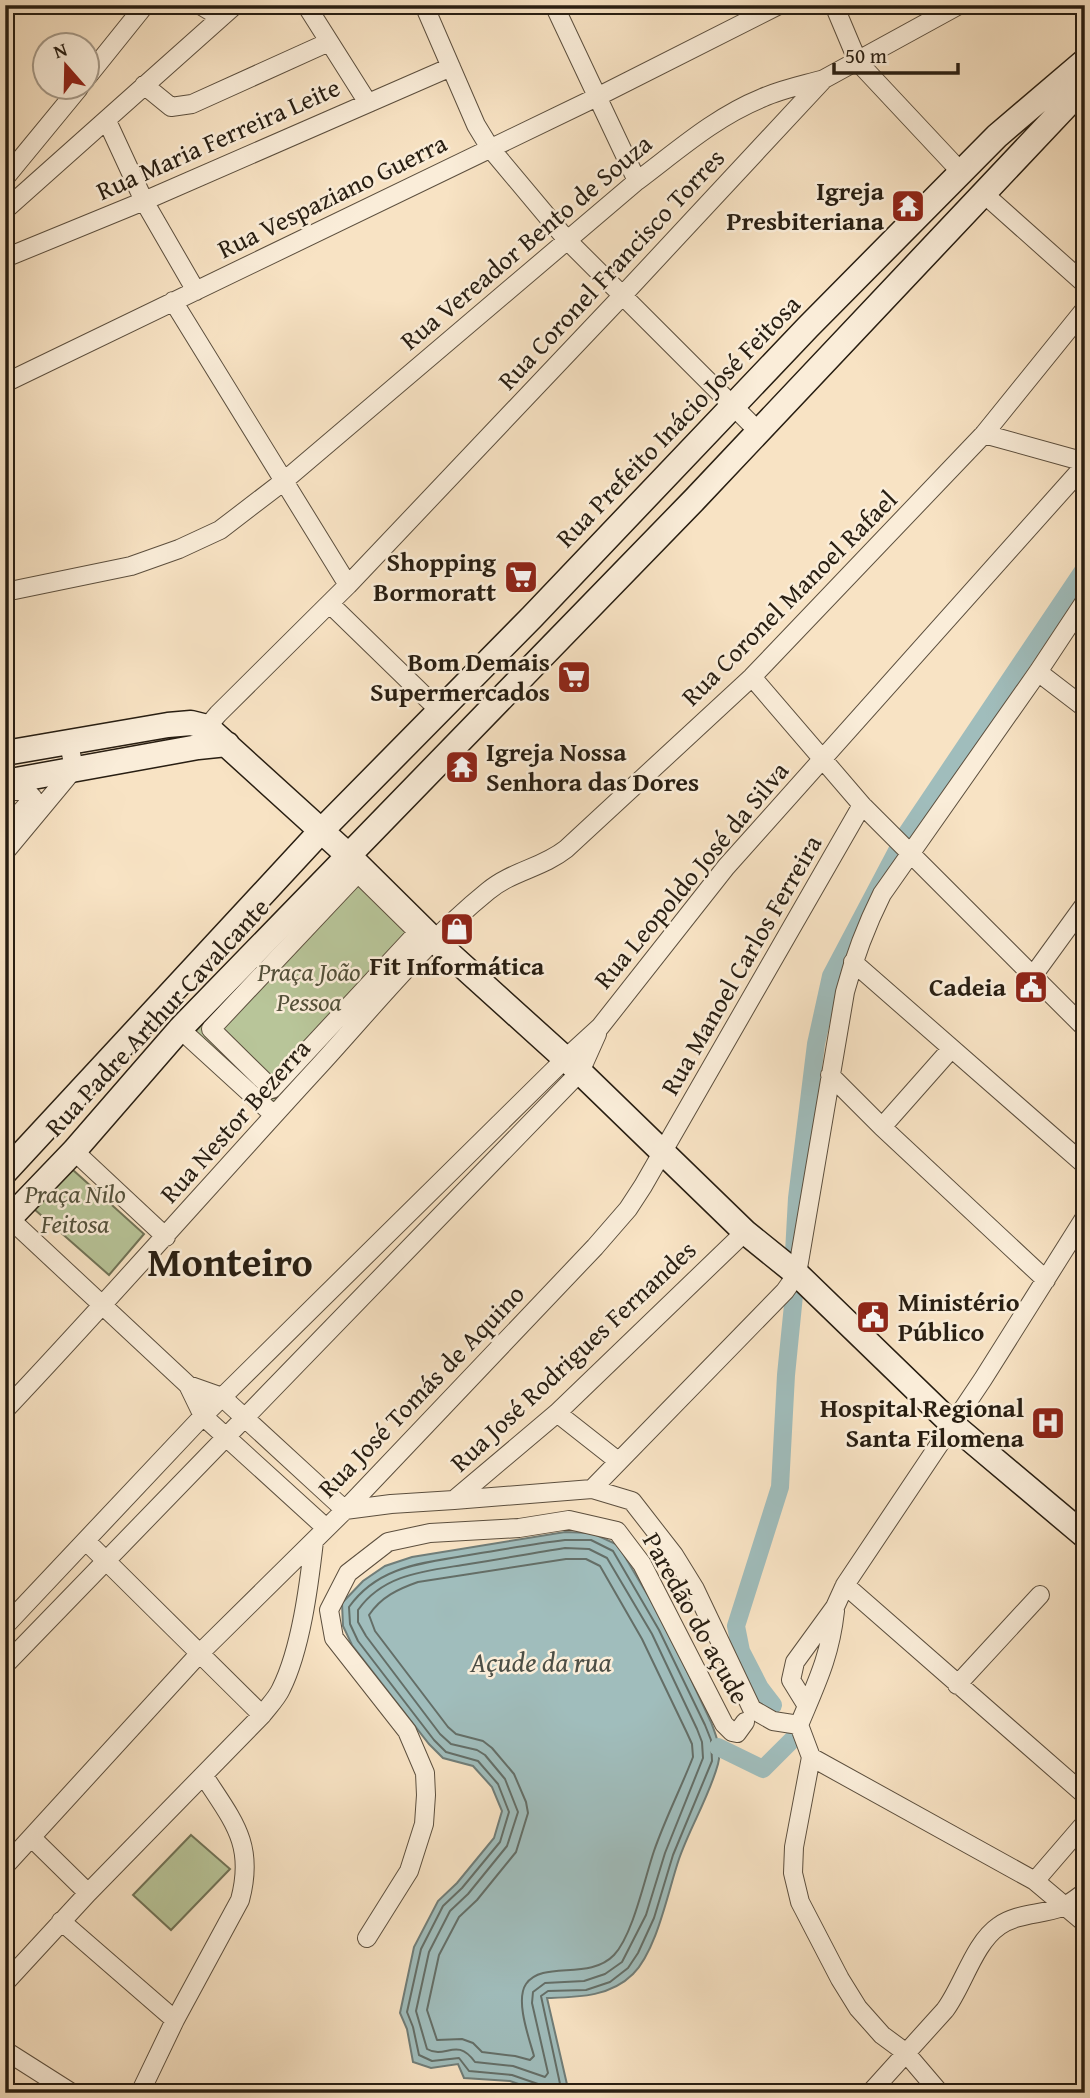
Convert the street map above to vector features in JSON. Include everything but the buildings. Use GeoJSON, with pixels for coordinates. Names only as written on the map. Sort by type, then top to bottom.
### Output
{"type":"FeatureCollection","features":[{"type":"Feature","properties":{"kind":"main road","name":"Rua Prefeito Inácio José Feitosa"},"geometry":{"type":"LineString","coordinates":[[321,831],[532,617],[808,327],[961,172],[1007,127],[1085,61]]}},
{"type":"Feature","properties":{"kind":"main road"},"geometry":{"type":"LineString","coordinates":[[349,856],[695,499],[1085,86]]}},
{"type":"Feature","properties":{"kind":"main road"},"geometry":{"type":"LineString","coordinates":[[879,255],[903,278]]}},
{"type":"Feature","properties":{"kind":"main road"},"geometry":{"type":"LineString","coordinates":[[808,327],[834,351]]}},
{"type":"Feature","properties":{"kind":"main road"},"geometry":{"type":"LineString","coordinates":[[668,474],[695,499]]}},
{"type":"Feature","properties":{"kind":"main road"},"geometry":{"type":"LineString","coordinates":[[601,545],[627,568]]}},
{"type":"Feature","properties":{"kind":"main road"},"geometry":{"type":"LineString","coordinates":[[532,617],[557,641]]}},
{"type":"Feature","properties":{"kind":"main road"},"geometry":{"type":"LineString","coordinates":[[5,753],[191,723],[202,737]]}},
{"type":"Feature","properties":{"kind":"main road"},"geometry":{"type":"LineString","coordinates":[[5,782],[74,769],[202,737],[227,744],[349,856],[426,936],[573,1066],[745,1232],[797,1275],[952,1424],[1085,1536]]}},
{"type":"Feature","properties":{"kind":"main road","name":"Rua Padre Arthur Cavalcante"},"geometry":{"type":"LineString","coordinates":[[5,1172],[321,831]]}},
{"type":"Feature","properties":{"kind":"main road","name":"Rua Padre Arthur Cavalcante"},"geometry":{"type":"LineString","coordinates":[[8,1221],[75,1151],[180,1029],[349,856]]}},
{"type":"Feature","properties":{"kind":"street"},"geometry":{"type":"LineString","coordinates":[[102,59],[145,5]]}},
{"type":"Feature","properties":{"kind":"street"},"geometry":{"type":"LineString","coordinates":[[200,5],[220,18]]}},
{"type":"Feature","properties":{"kind":"street"},"geometry":{"type":"LineString","coordinates":[[5,210],[235,5]]}},
{"type":"Feature","properties":{"kind":"street"},"geometry":{"type":"LineString","coordinates":[[306,5],[368,103]]}},
{"type":"Feature","properties":{"kind":"street"},"geometry":{"type":"LineString","coordinates":[[425,5],[476,125],[490,148],[567,240],[759,432]]}},
{"type":"Feature","properties":{"kind":"street"},"geometry":{"type":"LineString","coordinates":[[554,5],[637,181]]}},
{"type":"Feature","properties":{"kind":"street","name":"Rua Vespaziano Guerra"},"geometry":{"type":"LineString","coordinates":[[5,383],[597,97],[779,5]]}},
{"type":"Feature","properties":{"kind":"street"},"geometry":{"type":"LineString","coordinates":[[834,5],[858,62],[961,172]]}},
{"type":"Feature","properties":{"kind":"street","name":"Rua Coronel Francisco Torres"},"geometry":{"type":"LineString","coordinates":[[202,737],[622,296],[824,79],[958,5]]}},
{"type":"Feature","properties":{"kind":"street"},"geometry":{"type":"LineString","coordinates":[[144,86],[171,107],[192,104],[329,42]]}},
{"type":"Feature","properties":{"kind":"street","name":"Rua Maria Ferreira Leite"},"geometry":{"type":"LineString","coordinates":[[5,258],[144,201],[451,67]]}},
{"type":"Feature","properties":{"kind":"street","name":"Rua Vereador Bento de Souza"},"geometry":{"type":"LineString","coordinates":[[5,592],[131,566],[179,549],[220,530],[284,481],[637,181],[729,114],[776,92],[824,79]]}},
{"type":"Feature","properties":{"kind":"street"},"geometry":{"type":"LineString","coordinates":[[5,178],[67,102]]}},
{"type":"Feature","properties":{"kind":"street"},"geometry":{"type":"LineString","coordinates":[[107,121],[144,201],[196,291]]}},
{"type":"Feature","properties":{"kind":"street"},"geometry":{"type":"LineString","coordinates":[[983,193],[1085,284]]}},
{"type":"Feature","properties":{"kind":"street"},"geometry":{"type":"LineString","coordinates":[[173,301],[348,585]]}},
{"type":"Feature","properties":{"kind":"street","name":"Rua Coronel Manoel Rafael"},"geometry":{"type":"LineString","coordinates":[[426,936],[505,877],[545,864],[566,849],[752,677],[984,434],[1085,309]]}},
{"type":"Feature","properties":{"kind":"street"},"geometry":{"type":"LineString","coordinates":[[984,434],[1085,464]]}},
{"type":"Feature","properties":{"kind":"street","name":"Rua Leopoldo José da Silva"},"geometry":{"type":"LineString","coordinates":[[573,1066],[600,1027],[726,867],[1085,464]]}},
{"type":"Feature","properties":{"kind":"street"},"geometry":{"type":"LineString","coordinates":[[592,1489],[785,1291],[797,1275],[830,1075],[853,962],[867,925],[882,894],[1085,601]]}},
{"type":"Feature","properties":{"kind":"street"},"geometry":{"type":"LineString","coordinates":[[330,604],[439,710]]}},
{"type":"Feature","properties":{"kind":"street"},"geometry":{"type":"LineString","coordinates":[[1038,672],[1085,708]]}},
{"type":"Feature","properties":{"kind":"street"},"geometry":{"type":"LineString","coordinates":[[752,677],[862,805],[1085,1028]]}},
{"type":"Feature","properties":{"kind":"street"},"geometry":{"type":"LineString","coordinates":[[5,852],[74,769],[69,743]]}},
{"type":"Feature","properties":{"kind":"street"},"geometry":{"type":"LineString","coordinates":[[5,793],[25,789],[33,798],[5,830]]}},
{"type":"Feature","properties":{"kind":"street","name":"Rua Manoel Carlos Ferreira"},"geometry":{"type":"LineString","coordinates":[[664,1151],[862,805]]}},
{"type":"Feature","properties":{"kind":"street"},"geometry":{"type":"LineString","coordinates":[[358,873],[426,936],[272,1088],[211,1029],[358,873]]}},
{"type":"Feature","properties":{"kind":"street"},"geometry":{"type":"LineString","coordinates":[[1032,976],[1085,904]]}},
{"type":"Feature","properties":{"kind":"street","name":"Rua Nestor Bezerra"},"geometry":{"type":"LineString","coordinates":[[5,1410],[166,1237],[426,936]]}},
{"type":"Feature","properties":{"kind":"street"},"geometry":{"type":"LineString","coordinates":[[853,962],[1085,1165]]}},
{"type":"Feature","properties":{"kind":"street"},"geometry":{"type":"LineString","coordinates":[[180,1029],[274,1115]]}},
{"type":"Feature","properties":{"kind":"street"},"geometry":{"type":"LineString","coordinates":[[882,1127],[951,1049]]}},
{"type":"Feature","properties":{"kind":"street"},"geometry":{"type":"LineString","coordinates":[[5,1626],[222,1397],[573,1066]]}},
{"type":"Feature","properties":{"kind":"street"},"geometry":{"type":"LineString","coordinates":[[5,1665],[246,1417],[573,1066]]}},
{"type":"Feature","properties":{"kind":"street"},"geometry":{"type":"LineString","coordinates":[[830,1075],[882,1127],[1046,1279]]}},
{"type":"Feature","properties":{"kind":"street"},"geometry":{"type":"LineString","coordinates":[[75,1151],[166,1237]]}},
{"type":"Feature","properties":{"kind":"street","name":"Rua José Tomás de Aquino"},"geometry":{"type":"LineString","coordinates":[[5,1866],[199,1654],[345,1510],[595,1247],[628,1209],[664,1151]]}},
{"type":"Feature","properties":{"kind":"street"},"geometry":{"type":"LineString","coordinates":[[807,1706],[793,1684],[793,1667],[835,1607],[845,1585],[1085,1217]]}},
{"type":"Feature","properties":{"kind":"street"},"geometry":{"type":"LineString","coordinates":[[5,1983],[61,1921],[262,1715],[281,1690],[294,1653],[320,1534],[203,1416],[188,1385],[8,1221]]}},
{"type":"Feature","properties":{"kind":"street","name":"Rua José Rodrigues Fernandes"},"geometry":{"type":"LineString","coordinates":[[345,1510],[454,1500],[557,1413],[745,1232]]}},
{"type":"Feature","properties":{"kind":"street"},"geometry":{"type":"LineString","coordinates":[[312,1310],[330,1328]]}},
{"type":"Feature","properties":{"kind":"street"},"geometry":{"type":"LineString","coordinates":[[188,1385],[222,1397],[345,1510]]}},
{"type":"Feature","properties":{"kind":"street"},"geometry":{"type":"LineString","coordinates":[[557,1413],[618,1461]]}},
{"type":"Feature","properties":{"kind":"street"},"geometry":{"type":"LineString","coordinates":[[454,1500],[592,1489],[632,1501],[674,1555],[695,1589],[752,1709],[772,1721],[799,1725]]}},
{"type":"Feature","properties":{"kind":"street","name":"Paredão do açude"},"geometry":{"type":"LineString","coordinates":[[367,1938],[410,1871],[424,1824],[425,1773],[407,1731],[334,1638],[329,1611],[348,1573],[388,1542],[430,1534],[519,1528],[569,1520],[617,1531],[642,1564],[724,1724],[737,1733],[745,1721]]}},
{"type":"Feature","properties":{"kind":"street"},"geometry":{"type":"LineString","coordinates":[[86,1541],[262,1715]]}},
{"type":"Feature","properties":{"kind":"street"},"geometry":{"type":"LineString","coordinates":[[845,1585],[1085,1795]]}},
{"type":"Feature","properties":{"kind":"street"},"geometry":{"type":"LineString","coordinates":[[957,1685],[1040,1595]]}},
{"type":"Feature","properties":{"kind":"street"},"geometry":{"type":"LineString","coordinates":[[835,1607],[830,1647],[813,1696],[799,1725],[811,1757],[794,1847],[793,1873],[805,1915],[858,2008],[892,2044],[905,2052],[940,2093]]}},
{"type":"Feature","properties":{"kind":"street"},"geometry":{"type":"LineString","coordinates":[[811,1757],[1035,1881],[1085,1923]]}},
{"type":"Feature","properties":{"kind":"street"},"geometry":{"type":"LineString","coordinates":[[140,2093],[240,1900],[245,1880],[246,1857],[241,1838],[204,1776]]}},
{"type":"Feature","properties":{"kind":"street"},"geometry":{"type":"LineString","coordinates":[[1035,1881],[1085,1823]]}},
{"type":"Feature","properties":{"kind":"street"},"geometry":{"type":"LineString","coordinates":[[32,1838],[88,1893]]}},
{"type":"Feature","properties":{"kind":"street"},"geometry":{"type":"LineString","coordinates":[[870,2093],[946,2010],[982,1944],[998,1926],[1024,1916],[1064,1907],[1085,1892]]}},
{"type":"Feature","properties":{"kind":"street"},"geometry":{"type":"LineString","coordinates":[[61,1921],[176,2020]]}},
{"type":"Feature","properties":{"kind":"street"},"geometry":{"type":"LineString","coordinates":[[6,2054],[72,2093]]}},
{"type":"Feature","properties":{"kind":"green space","name":"Praça João Pessoa"},"geometry":{"type":"Polygon","coordinates":[[[350,865],[427,941],[275,1103],[191,1033],[350,865]]]}},
{"type":"Feature","properties":{"kind":"green space","name":"Praça Nilo Feitosa"},"geometry":{"type":"Polygon","coordinates":[[[73,1170],[144,1234],[109,1275],[34,1209],[73,1170]]]}},
{"type":"Feature","properties":{"kind":"green space"},"geometry":{"type":"Polygon","coordinates":[[[191,1835],[230,1869],[171,1930],[133,1895],[191,1835]]]}},
{"type":"Feature","properties":{"kind":"water","name":"Açude da rua"},"geometry":{"type":"Polygon","coordinates":[[[565,1532],[592,1533],[618,1545],[666,1626],[711,1722],[719,1753],[710,1788],[679,1859],[661,1920],[641,1963],[624,1982],[604,1991],[582,1996],[547,1998],[569,2093],[544,2093],[510,2081],[464,2078],[458,2064],[431,2068],[413,2062],[407,2029],[400,2013],[414,1947],[438,1901],[457,1883],[494,1838],[502,1811],[492,1787],[473,1766],[443,1758],[429,1744],[352,1645],[343,1626],[342,1603],[363,1581],[385,1566],[412,1557],[565,1532]]]}},
{"type":"Feature","properties":{"kind":"waterway"},"geometry":{"type":"LineString","coordinates":[[905,836],[1085,568]]}},
{"type":"Feature","properties":{"kind":"waterway"},"geometry":{"type":"LineString","coordinates":[[794,1253],[797,1198],[816,1044],[831,976],[898,849]]}},
{"type":"Feature","properties":{"kind":"waterway"},"geometry":{"type":"LineString","coordinates":[[773,1705],[760,1688],[741,1651],[736,1626],[780,1487],[786,1375],[794,1295]]}},
{"type":"Feature","properties":{"kind":"waterway"},"geometry":{"type":"LineString","coordinates":[[718,1747],[763,1769],[792,1740]]}},
{"type":"Feature","properties":{"kind":"place","name":"Igreja Presbiteriana"},"geometry":{"type":"Point","coordinates":[908,206]}},
{"type":"Feature","properties":{"kind":"place","name":"Shopping Bormoratt"},"geometry":{"type":"Point","coordinates":[521,577]}},
{"type":"Feature","properties":{"kind":"place","name":"Bom Demais Supermercados"},"geometry":{"type":"Point","coordinates":[574,677]}},
{"type":"Feature","properties":{"kind":"place","name":"Igreja Nossa Senhora das Dores"},"geometry":{"type":"Point","coordinates":[462,767]}},
{"type":"Feature","properties":{"kind":"place","name":"Fit Informática"},"geometry":{"type":"Point","coordinates":[457,929]}},
{"type":"Feature","properties":{"kind":"place","name":"Cadeia"},"geometry":{"type":"Point","coordinates":[1031,987]}},
{"type":"Feature","properties":{"kind":"place","name":"Ministério Público"},"geometry":{"type":"Point","coordinates":[873,1317]}},
{"type":"Feature","properties":{"kind":"place","name":"Hospital Regional Santa Filomena"},"geometry":{"type":"Point","coordinates":[1048,1423]}},
{"type":"Feature","properties":{"kind":"district","name":"Monteiro"},"geometry":{"type":"Point","coordinates":[230,1262]}}]}
